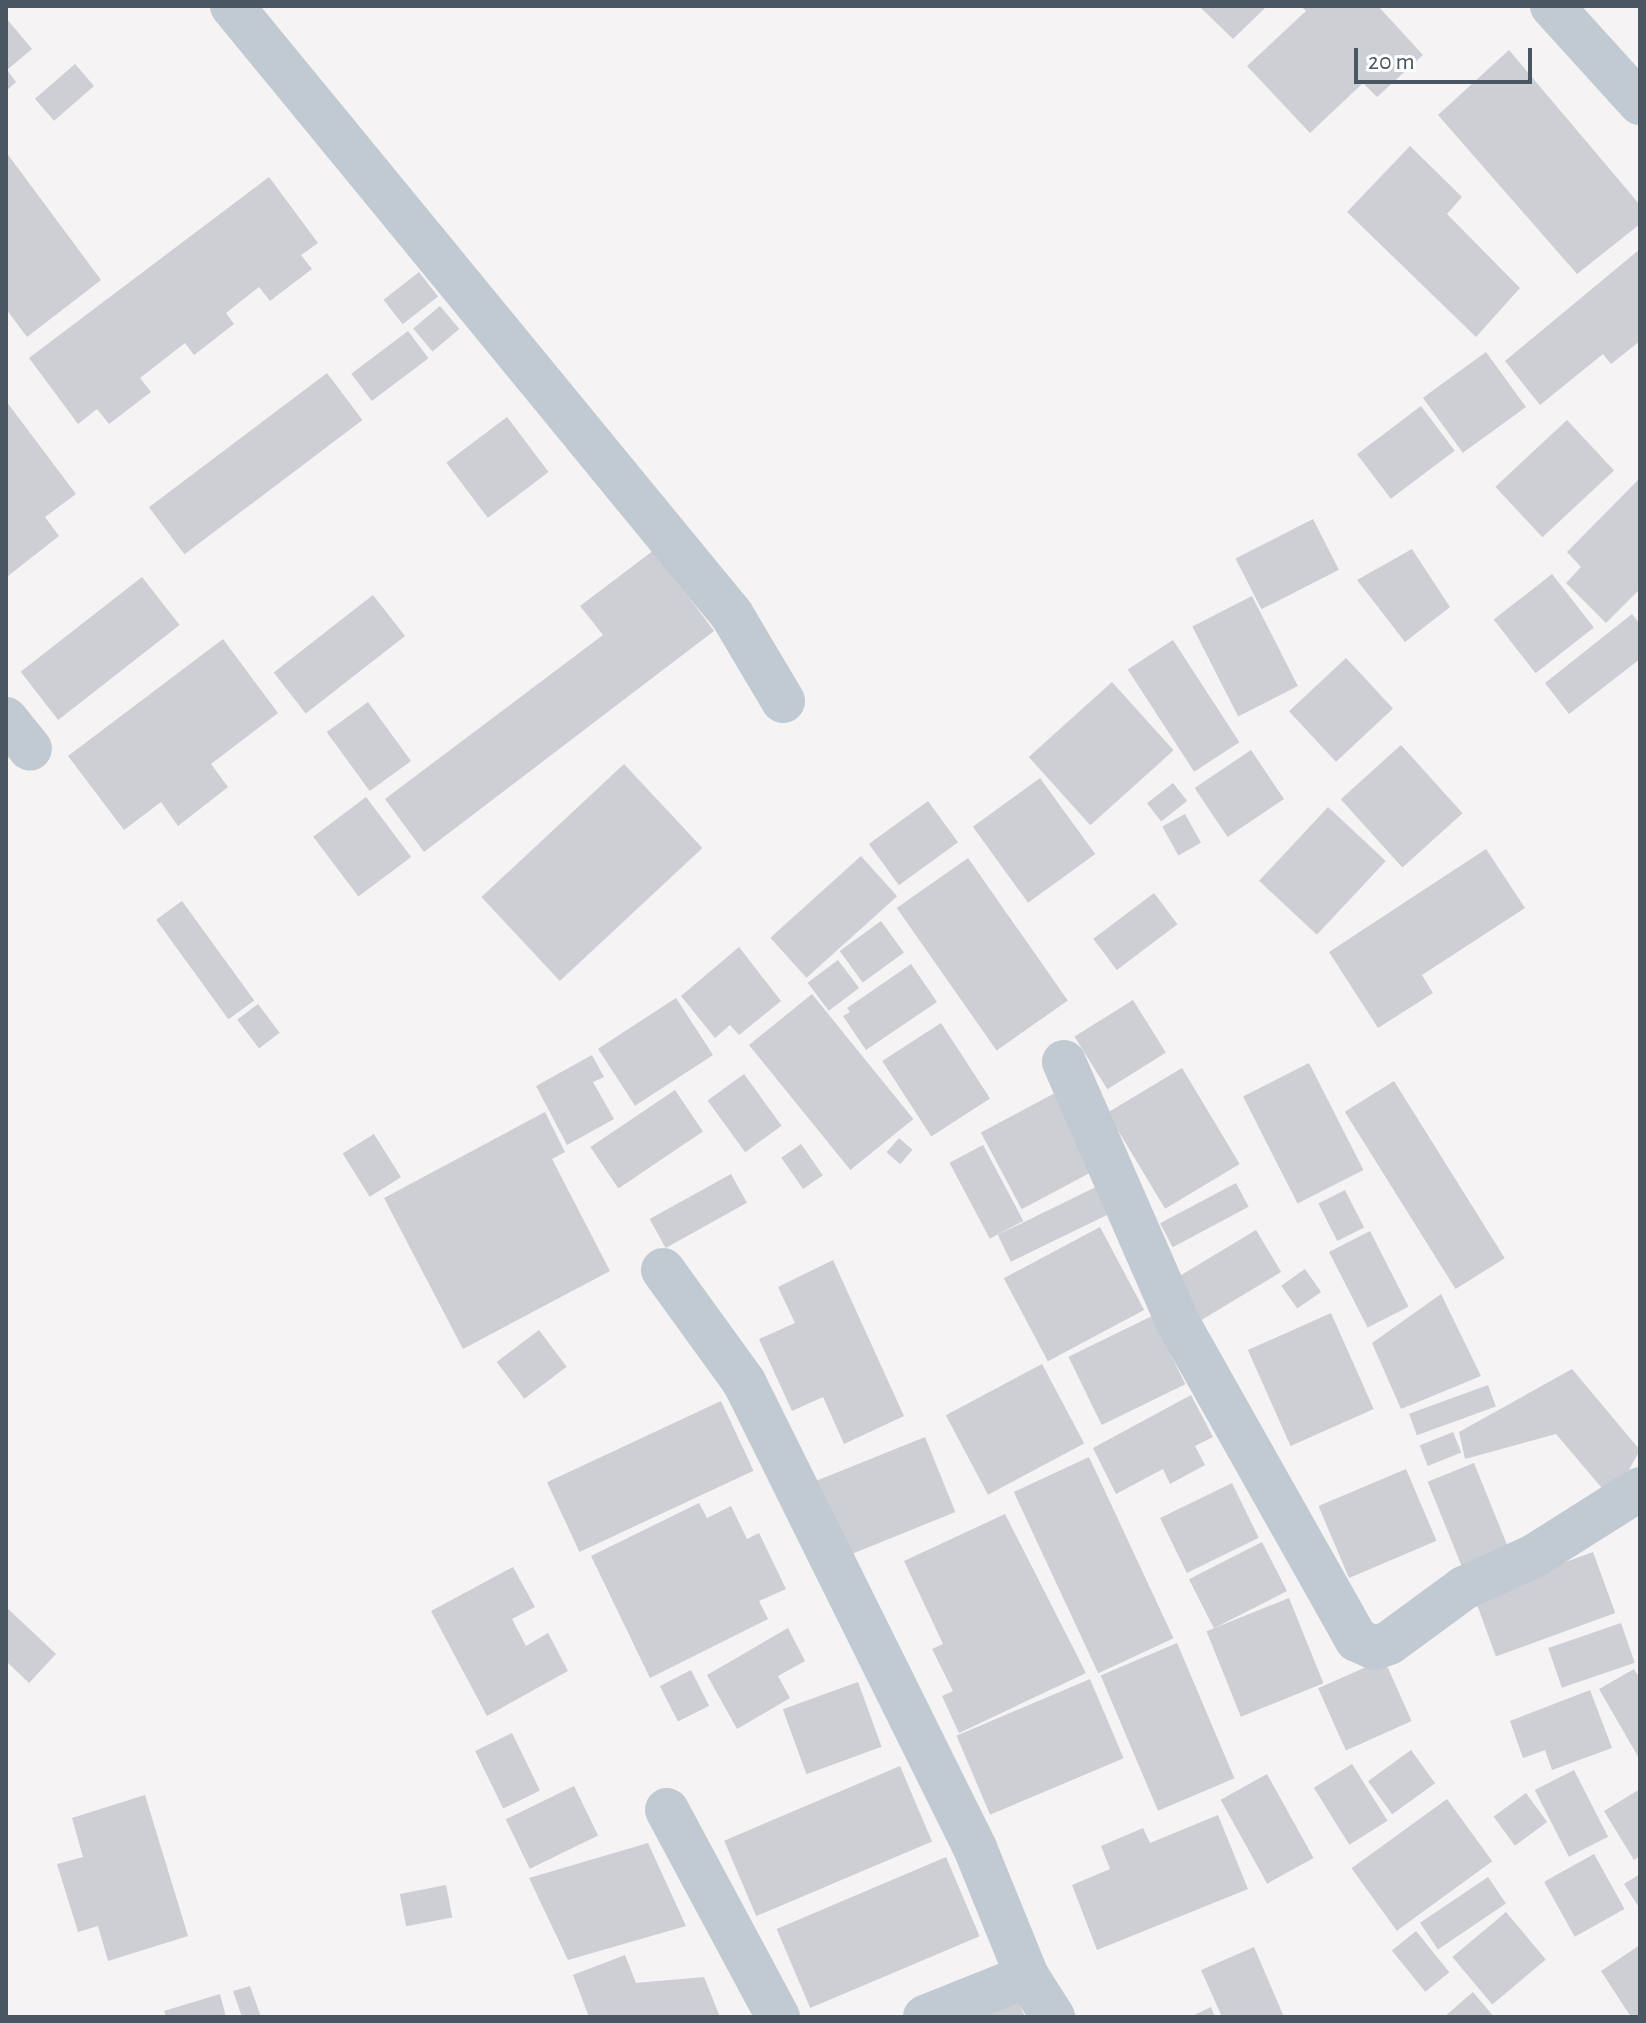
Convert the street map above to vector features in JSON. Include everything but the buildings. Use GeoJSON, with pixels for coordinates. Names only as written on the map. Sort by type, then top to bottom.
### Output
{"type":"FeatureCollection","features":[{"type":"Feature","properties":{"kind":"street"},"geometry":{"type":"LineString","coordinates":[[232,6],[732,615],[783,701]]}},
{"type":"Feature","properties":{"kind":"street"},"geometry":{"type":"LineString","coordinates":[[1552,6],[1640,103]]}},
{"type":"Feature","properties":{"kind":"street"},"geometry":{"type":"LineString","coordinates":[[1064,1062],[1177,1321],[1357,1640],[1375,1648],[1389,1643],[1464,1588],[1534,1556],[1640,1489]]}},
{"type":"Feature","properties":{"kind":"street"},"geometry":{"type":"LineString","coordinates":[[663,1270],[744,1382],[975,1848],[1027,1976],[1053,2017]]}},
{"type":"Feature","properties":{"kind":"street"},"geometry":{"type":"LineString","coordinates":[[667,1810],[778,2017]]}},
{"type":"Feature","properties":{"kind":"street"},"geometry":{"type":"LineString","coordinates":[[925,2017],[1027,1976]]}}]}
